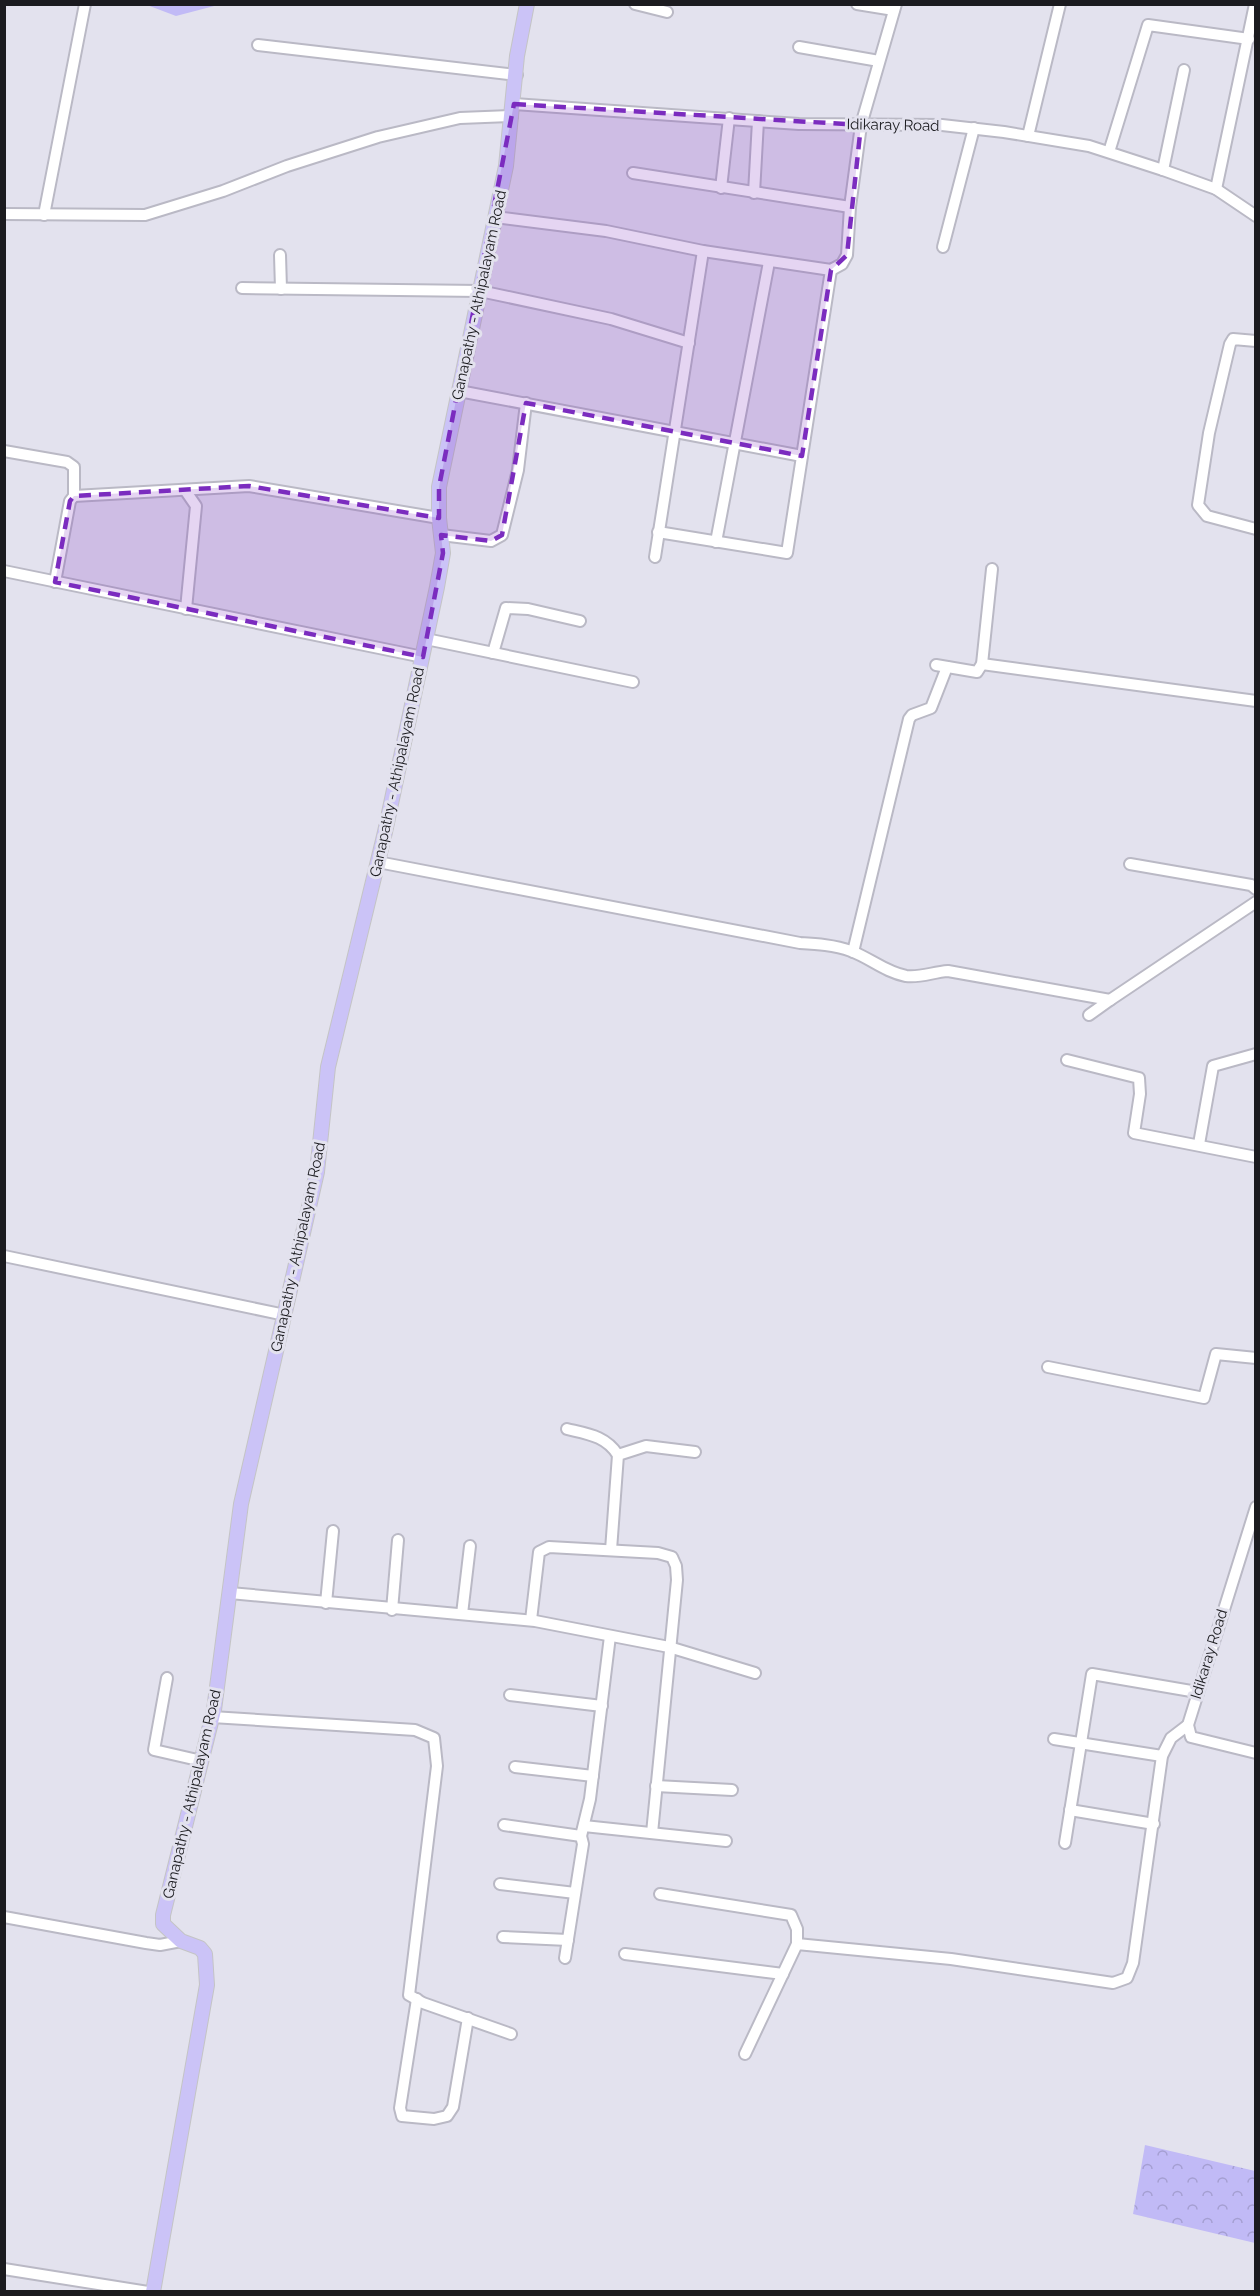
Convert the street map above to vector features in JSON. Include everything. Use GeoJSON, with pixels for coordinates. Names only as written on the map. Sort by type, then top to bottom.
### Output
{"type":"FeatureCollection","features":[{"type":"Feature","properties":{"kind":"main road","name":"Ganapathy - Athipalayam Road"},"geometry":{"type":"LineString","coordinates":[[151,2292],[207,1985],[205,1954],[200,1948],[181,1941],[163,1924],[163,1915],[212,1717],[241,1504],[316,1172],[328,1067],[378,862],[423,657],[443,553],[439,518],[440,487],[495,217],[513,110],[517,56],[527,4]]}},
{"type":"Feature","properties":{"kind":"street"},"geometry":{"type":"LineString","coordinates":[[44,215],[85,4]]}},
{"type":"Feature","properties":{"kind":"street"},"geometry":{"type":"LineString","coordinates":[[635,4],[667,12]]}},
{"type":"Feature","properties":{"kind":"street"},"geometry":{"type":"LineString","coordinates":[[495,217],[606,231],[769,262],[831,270],[842,264],[847,255],[850,207],[861,125],[895,7],[857,4]]}},
{"type":"Feature","properties":{"kind":"street"},"geometry":{"type":"LineString","coordinates":[[1028,136],[1060,4]]}},
{"type":"Feature","properties":{"kind":"street"},"geometry":{"type":"LineString","coordinates":[[1216,189],[1255,4]]}},
{"type":"Feature","properties":{"kind":"street"},"geometry":{"type":"LineString","coordinates":[[1109,152],[1148,25],[1249,39]]}},
{"type":"Feature","properties":{"kind":"street"},"geometry":{"type":"LineString","coordinates":[[258,45],[517,75]]}},
{"type":"Feature","properties":{"kind":"street"},"geometry":{"type":"LineString","coordinates":[[799,47],[879,61]]}},
{"type":"Feature","properties":{"kind":"street"},"geometry":{"type":"LineString","coordinates":[[1162,170],[1184,70]]}},
{"type":"Feature","properties":{"kind":"street","name":"Idikaray Road"},"geometry":{"type":"LineString","coordinates":[[4,214],[145,215],[223,191],[287,166],[378,137],[460,118],[513,110],[861,125],[942,125],[1028,136],[1109,152],[1216,189],[1255,211]]}},
{"type":"Feature","properties":{"kind":"street"},"geometry":{"type":"LineString","coordinates":[[721,188],[729,118]]}},
{"type":"Feature","properties":{"kind":"street"},"geometry":{"type":"LineString","coordinates":[[754,193],[758,121]]}},
{"type":"Feature","properties":{"kind":"street"},"geometry":{"type":"LineString","coordinates":[[943,247],[974,129]]}},
{"type":"Feature","properties":{"kind":"street"},"geometry":{"type":"LineString","coordinates":[[633,173],[850,207]]}},
{"type":"Feature","properties":{"kind":"street"},"geometry":{"type":"LineString","coordinates":[[655,557],[703,251]]}},
{"type":"Feature","properties":{"kind":"street"},"geometry":{"type":"LineString","coordinates":[[280,255],[281,289]]}},
{"type":"Feature","properties":{"kind":"street"},"geometry":{"type":"LineString","coordinates":[[716,542],[769,262]]}},
{"type":"Feature","properties":{"kind":"street"},"geometry":{"type":"LineString","coordinates":[[658,532],[787,554],[831,270]]}},
{"type":"Feature","properties":{"kind":"street"},"geometry":{"type":"LineString","coordinates":[[242,288],[480,291],[611,319],[689,343]]}},
{"type":"Feature","properties":{"kind":"street"},"geometry":{"type":"LineString","coordinates":[[1256,340],[1233,339],[1230,344],[1209,433],[1198,505],[1207,516],[1256,529]]}},
{"type":"Feature","properties":{"kind":"street"},"geometry":{"type":"LineString","coordinates":[[459,391],[802,456]]}},
{"type":"Feature","properties":{"kind":"street"},"geometry":{"type":"LineString","coordinates":[[441,535],[491,541],[502,536],[518,470],[526,403]]}},
{"type":"Feature","properties":{"kind":"street"},"geometry":{"type":"LineString","coordinates":[[4,451],[67,462],[74,467],[74,496],[70,501],[55,582]]}},
{"type":"Feature","properties":{"kind":"street"},"geometry":{"type":"LineString","coordinates":[[74,496],[249,486],[439,518]]}},
{"type":"Feature","properties":{"kind":"street"},"geometry":{"type":"LineString","coordinates":[[185,490],[196,506],[186,609]]}},
{"type":"Feature","properties":{"kind":"street"},"geometry":{"type":"LineString","coordinates":[[853,952],[909,719],[931,708],[942,666],[977,672],[982,664],[992,569]]}},
{"type":"Feature","properties":{"kind":"street"},"geometry":{"type":"LineString","coordinates":[[4,571],[423,657]]}},
{"type":"Feature","properties":{"kind":"street"},"geometry":{"type":"LineString","coordinates":[[493,653],[506,608],[528,609],[580,621]]}},
{"type":"Feature","properties":{"kind":"street"},"geometry":{"type":"LineString","coordinates":[[426,639],[633,682]]}},
{"type":"Feature","properties":{"kind":"street"},"geometry":{"type":"LineString","coordinates":[[982,664],[1256,701]]}},
{"type":"Feature","properties":{"kind":"street"},"geometry":{"type":"LineString","coordinates":[[378,862],[853,952],[883,968],[904,975],[918,977],[933,972],[948,971],[1110,1000]]}},
{"type":"Feature","properties":{"kind":"street"},"geometry":{"type":"LineString","coordinates":[[1130,864],[1251,885],[1256,889]]}},
{"type":"Feature","properties":{"kind":"street"},"geometry":{"type":"LineString","coordinates":[[1089,1016],[1256,902]]}},
{"type":"Feature","properties":{"kind":"street"},"geometry":{"type":"LineString","coordinates":[[1199,1144],[1213,1066],[1256,1054]]}},
{"type":"Feature","properties":{"kind":"street"},"geometry":{"type":"LineString","coordinates":[[1066,1060],[1139,1078],[1140,1094],[1134,1133],[1256,1157]]}},
{"type":"Feature","properties":{"kind":"street"},"geometry":{"type":"LineString","coordinates":[[4,1256],[285,1316]]}},
{"type":"Feature","properties":{"kind":"street"},"geometry":{"type":"LineString","coordinates":[[1048,1367],[1204,1398],[1216,1354],[1256,1358]]}},
{"type":"Feature","properties":{"kind":"street"},"geometry":{"type":"LineString","coordinates":[[567,1429],[598,1437],[611,1444],[618,1455],[611,1550]]}},
{"type":"Feature","properties":{"kind":"street"},"geometry":{"type":"LineString","coordinates":[[618,1455],[646,1446],[695,1452]]}},
{"type":"Feature","properties":{"kind":"street","name":"Idikaray Road"},"geometry":{"type":"LineString","coordinates":[[1188,1725],[1256,1508]]}},
{"type":"Feature","properties":{"kind":"street"},"geometry":{"type":"LineString","coordinates":[[326,1603],[333,1532]]}},
{"type":"Feature","properties":{"kind":"street"},"geometry":{"type":"LineString","coordinates":[[392,1610],[398,1540]]}},
{"type":"Feature","properties":{"kind":"street"},"geometry":{"type":"LineString","coordinates":[[462,1614],[470,1545]]}},
{"type":"Feature","properties":{"kind":"street"},"geometry":{"type":"LineString","coordinates":[[531,1620],[539,1552],[559,1547],[658,1553],[672,1557],[676,1566],[677,1580],[652,1833]]}},
{"type":"Feature","properties":{"kind":"street"},"geometry":{"type":"LineString","coordinates":[[230,1593],[392,1610],[531,1620],[669,1647],[755,1673]]}},
{"type":"Feature","properties":{"kind":"street"},"geometry":{"type":"LineString","coordinates":[[565,1958],[593,1776],[610,1636]]}},
{"type":"Feature","properties":{"kind":"street"},"geometry":{"type":"LineString","coordinates":[[1065,1843],[1092,1674],[1197,1692]]}},
{"type":"Feature","properties":{"kind":"street"},"geometry":{"type":"LineString","coordinates":[[167,1678],[154,1750],[202,1761]]}},
{"type":"Feature","properties":{"kind":"street"},"geometry":{"type":"LineString","coordinates":[[510,1695],[602,1706]]}},
{"type":"Feature","properties":{"kind":"street"},"geometry":{"type":"LineString","coordinates":[[212,1717],[415,1730],[434,1738],[437,1766],[409,1995],[511,2034]]}},
{"type":"Feature","properties":{"kind":"street"},"geometry":{"type":"LineString","coordinates":[[797,1944],[951,1959],[1113,1983],[1127,1978],[1133,1964],[1137,1919],[1154,1824],[1162,1756],[1171,1738],[1188,1725],[1191,1737],[1256,1753]]}},
{"type":"Feature","properties":{"kind":"street"},"geometry":{"type":"LineString","coordinates":[[1054,1739],[1162,1756]]}},
{"type":"Feature","properties":{"kind":"street"},"geometry":{"type":"LineString","coordinates":[[515,1767],[593,1776]]}},
{"type":"Feature","properties":{"kind":"street"},"geometry":{"type":"LineString","coordinates":[[656,1785],[732,1790]]}},
{"type":"Feature","properties":{"kind":"street"},"geometry":{"type":"LineString","coordinates":[[1070,1810],[1154,1824]]}},
{"type":"Feature","properties":{"kind":"street"},"geometry":{"type":"LineString","coordinates":[[504,1825],[652,1833],[726,1841]]}},
{"type":"Feature","properties":{"kind":"street"},"geometry":{"type":"LineString","coordinates":[[500,1884],[575,1893]]}},
{"type":"Feature","properties":{"kind":"street"},"geometry":{"type":"LineString","coordinates":[[660,1894],[791,1915],[797,1929],[797,1944],[745,2054]]}},
{"type":"Feature","properties":{"kind":"street"},"geometry":{"type":"LineString","coordinates":[[4,1917],[160,1945],[181,1941]]}},
{"type":"Feature","properties":{"kind":"street"},"geometry":{"type":"LineString","coordinates":[[503,1937],[568,1940]]}},
{"type":"Feature","properties":{"kind":"street"},"geometry":{"type":"LineString","coordinates":[[625,1954],[783,1974]]}},
{"type":"Feature","properties":{"kind":"street"},"geometry":{"type":"LineString","coordinates":[[417,1999],[400,2108],[402,2116],[434,2119],[447,2116],[453,2107],[468,2018]]}},
{"type":"Feature","properties":{"kind":"street"},"geometry":{"type":"LineString","coordinates":[[4,2270],[151,2292]]}},
{"type":"Feature","properties":{"kind":"highlighted area"},"geometry":{"type":"Polygon","coordinates":[[[514,104],[861,125],[847,255],[831,270],[802,456],[526,403],[502,535],[491,541],[441,535],[443,553],[423,657],[55,582],[70,501],[74,496],[249,486],[439,518],[439,487],[514,104]]]}},
{"type":"Feature","properties":{"kind":"green space"},"geometry":{"type":"Polygon","coordinates":[[[147,5],[218,5],[176,16],[147,5]]]}},
{"type":"Feature","properties":{"kind":"green space"},"geometry":{"type":"Polygon","coordinates":[[[1145,2145],[1255,2171],[1255,2243],[1133,2214],[1145,2145]]]}}]}
